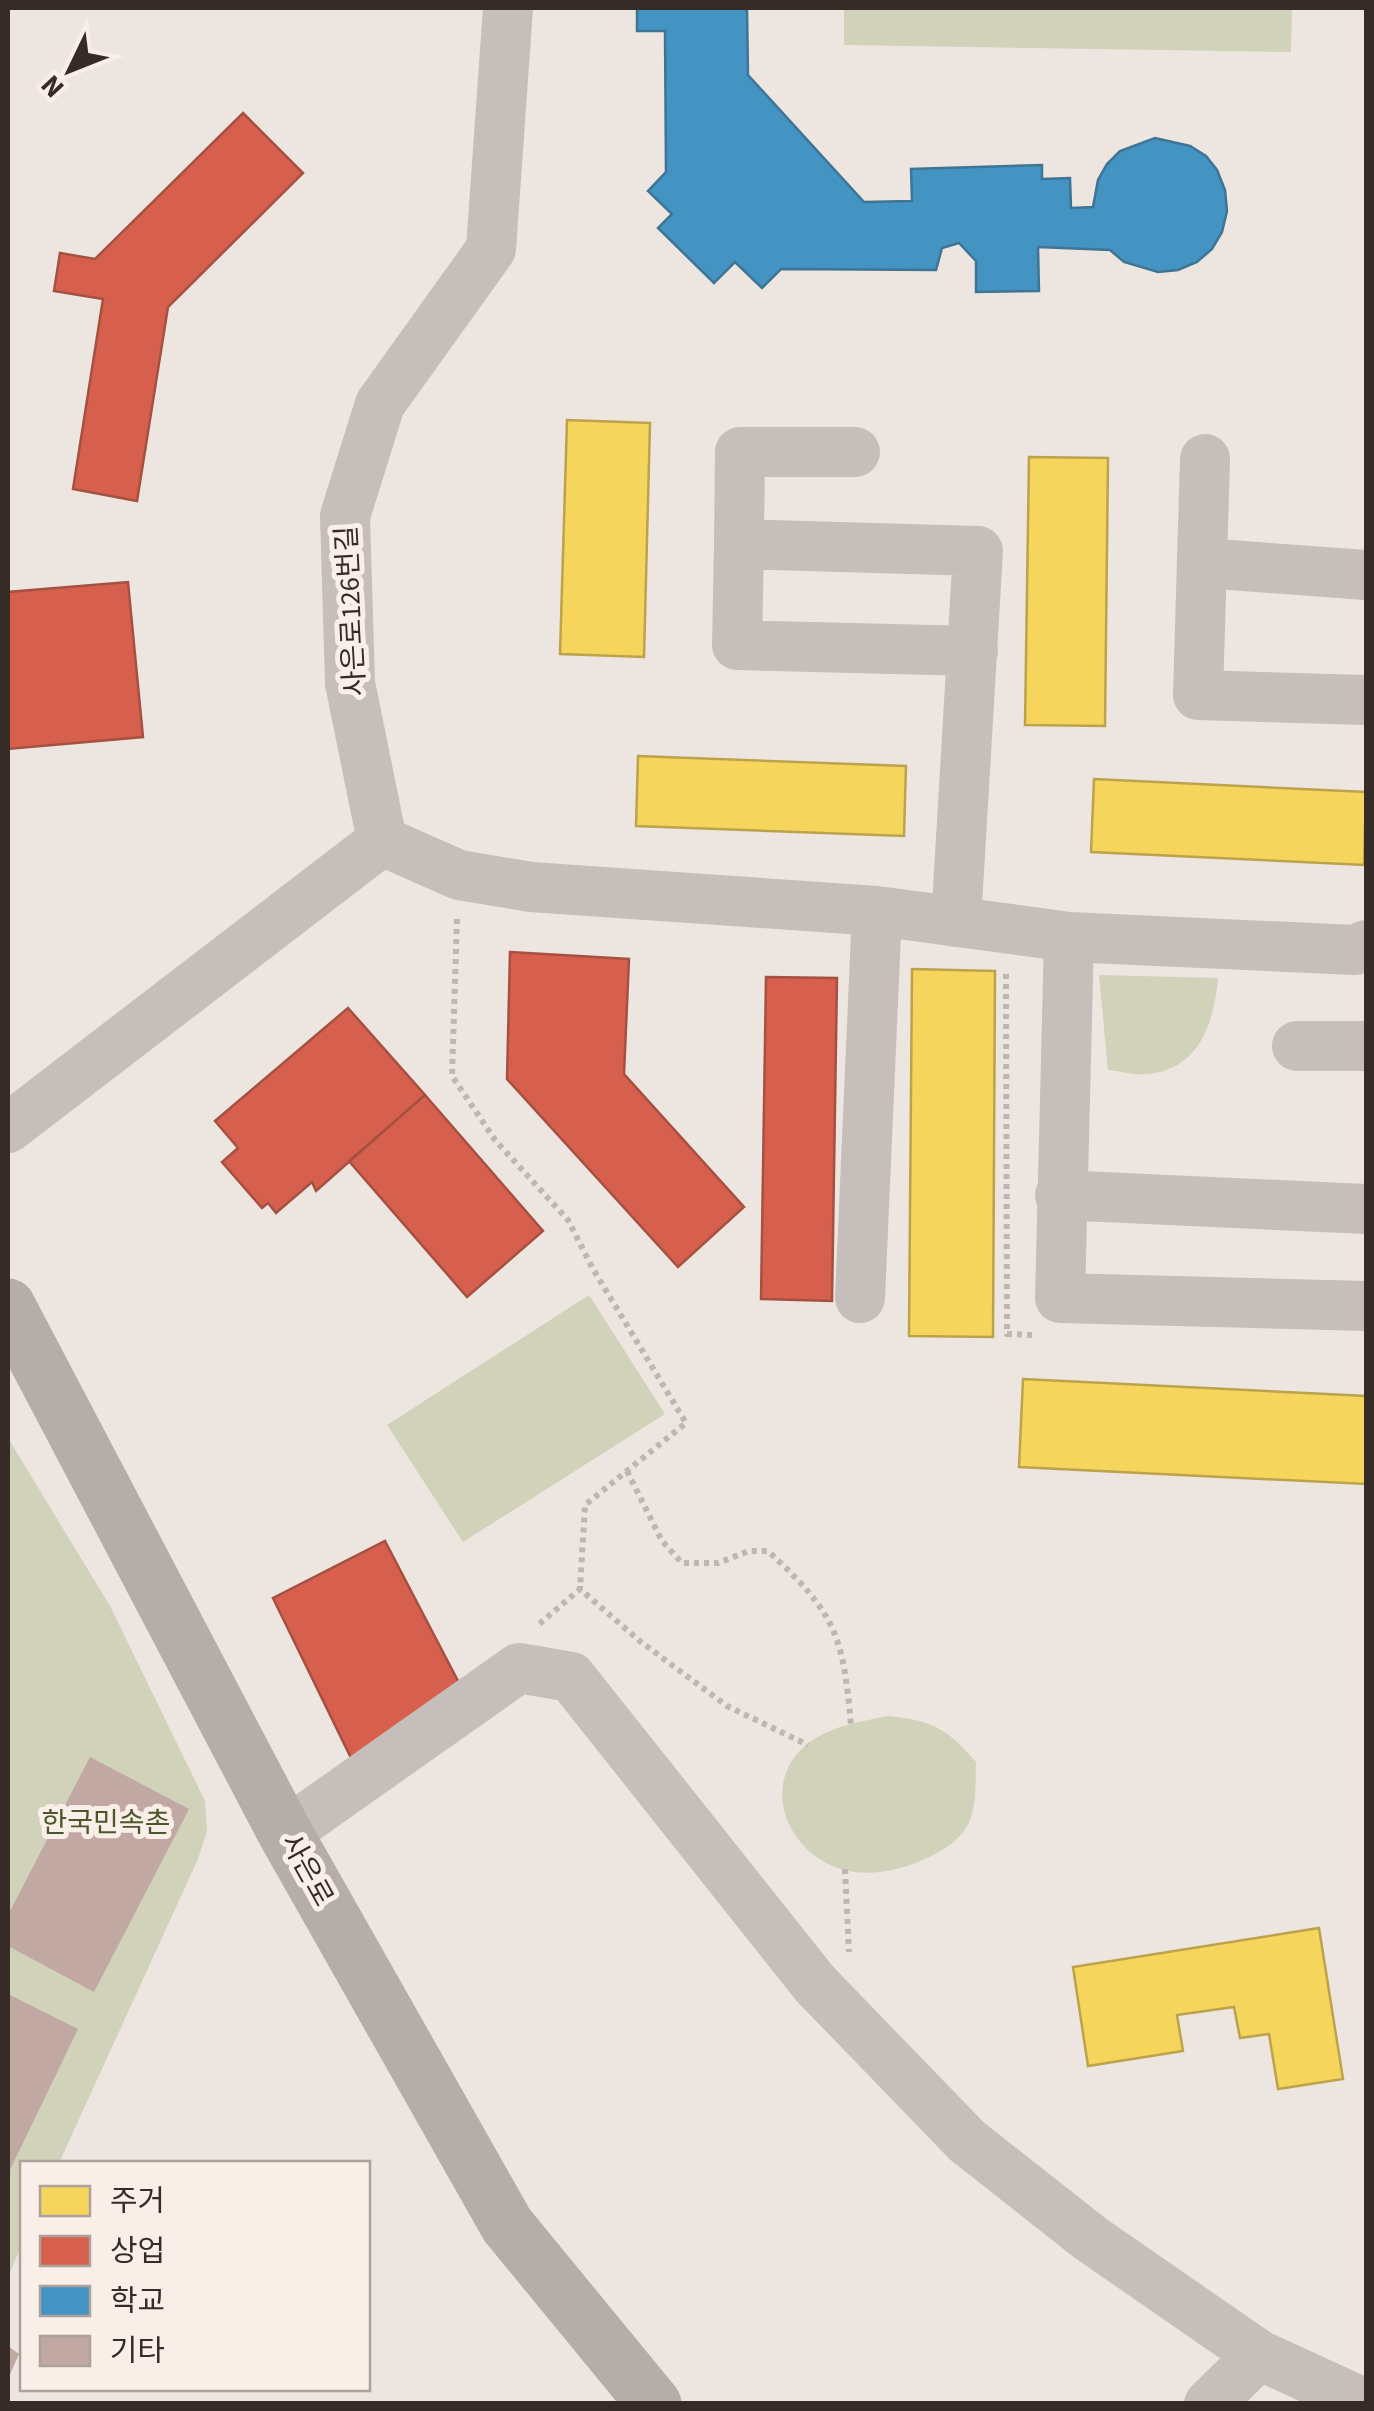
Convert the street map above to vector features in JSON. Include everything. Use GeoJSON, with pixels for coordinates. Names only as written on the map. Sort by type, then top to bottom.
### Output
{"type":"FeatureCollection","features":[{"type":"Feature","properties":{"kind":"main road","name":"사은로"},"geometry":{"type":"LineString","coordinates":[[8,1306],[285,1833],[507,2225],[654,2404]]}},
{"type":"Feature","properties":{"kind":"street","name":"사은로126번길"},"geometry":{"type":"LineString","coordinates":[[382,840],[350,683],[345,516],[380,404],[491,249],[508,8]]}},
{"type":"Feature","properties":{"kind":"street"},"geometry":{"type":"LineString","coordinates":[[855,452],[740,452],[737,646],[974,651]]}},
{"type":"Feature","properties":{"kind":"street"},"geometry":{"type":"LineString","coordinates":[[1205,459],[1198,695],[1366,700]]}},
{"type":"Feature","properties":{"kind":"street"},"geometry":{"type":"LineString","coordinates":[[739,544],[978,551],[956,922]]}},
{"type":"Feature","properties":{"kind":"street"},"geometry":{"type":"LineString","coordinates":[[1202,563],[1366,575]]}},
{"type":"Feature","properties":{"kind":"street"},"geometry":{"type":"LineString","coordinates":[[8,1128],[382,840],[460,875],[531,887],[877,911],[1069,936],[1355,950],[1366,945]]}},
{"type":"Feature","properties":{"kind":"street"},"geometry":{"type":"LineString","coordinates":[[860,1298],[877,911]]}},
{"type":"Feature","properties":{"kind":"street"},"geometry":{"type":"LineString","coordinates":[[1069,936],[1060,1298],[1366,1306]]}},
{"type":"Feature","properties":{"kind":"street"},"geometry":{"type":"LineString","coordinates":[[1297,1046],[1366,1046]]}},
{"type":"Feature","properties":{"kind":"street"},"geometry":{"type":"LineString","coordinates":[[1060,1195],[1366,1210]]}},
{"type":"Feature","properties":{"kind":"street"},"geometry":{"type":"LineString","coordinates":[[285,1833],[519,1668],[571,1677],[816,1984],[967,2142],[1090,2238],[1260,2355],[1366,2404]]}},
{"type":"Feature","properties":{"kind":"street"},"geometry":{"type":"LineString","coordinates":[[1209,2404],[1260,2355]]}},
{"type":"Feature","properties":{"kind":"path"},"geometry":{"type":"LineString","coordinates":[[460,875],[452,1076],[495,1140],[568,1220],[686,1424],[585,1505],[580,1589],[511,1648],[519,1668]]}},
{"type":"Feature","properties":{"kind":"path"},"geometry":{"type":"LineString","coordinates":[[627,1471],[662,1541],[682,1563],[718,1563],[749,1551],[768,1551],[808,1588],[831,1621],[846,1668],[851,1725]]}},
{"type":"Feature","properties":{"kind":"path"},"geometry":{"type":"LineString","coordinates":[[580,1589],[640,1642],[727,1706],[808,1745]]}},
{"type":"Feature","properties":{"kind":"green space"},"geometry":{"type":"Polygon","coordinates":[[[844,8],[1292,8],[1291,52],[844,45],[844,8]]]}},
{"type":"Feature","properties":{"kind":"green space"},"geometry":{"type":"Polygon","coordinates":[[[1099,975],[1218,978],[1213,1011],[1201,1041],[1181,1063],[1166,1070],[1134,1074],[1108,1070],[1099,975]]]}},
{"type":"Feature","properties":{"kind":"green space"},"geometry":{"type":"Polygon","coordinates":[[[589,1295],[665,1414],[463,1542],[387,1425],[589,1295]]]}},
{"type":"Feature","properties":{"kind":"green space","name":"한국민속촌"},"geometry":{"type":"Polygon","coordinates":[[[8,1438],[110,1606],[205,1801],[207,1831],[198,1859],[60,2161],[20,2161],[20,2249],[8,2277],[8,1438]]]}},
{"type":"Feature","properties":{"kind":"green space"},"geometry":{"type":"Polygon","coordinates":[[[887,1716],[937,1728],[976,1762],[972,1816],[961,1834],[921,1861],[864,1873],[832,1866],[812,1854],[786,1818],[782,1797],[785,1776],[795,1756],[822,1734],[887,1716]]]}},
{"type":"Feature","properties":{"kind":"building: 주거"},"geometry":{"type":"Polygon","coordinates":[[[567,420],[650,423],[644,657],[560,654],[567,420]]]}},
{"type":"Feature","properties":{"kind":"building: 주거"},"geometry":{"type":"Polygon","coordinates":[[[1029,457],[1108,458],[1105,726],[1025,725],[1029,457]]]}},
{"type":"Feature","properties":{"kind":"building: 주거"},"geometry":{"type":"Polygon","coordinates":[[[638,756],[906,766],[904,836],[636,826],[638,756]]]}},
{"type":"Feature","properties":{"kind":"building: 주거"},"geometry":{"type":"Polygon","coordinates":[[[1094,779],[1366,792],[1364,865],[1091,852],[1094,779]]]}},
{"type":"Feature","properties":{"kind":"building: 주거"},"geometry":{"type":"Polygon","coordinates":[[[912,969],[995,971],[993,1337],[909,1336],[912,969]]]}},
{"type":"Feature","properties":{"kind":"building: 주거"},"geometry":{"type":"Polygon","coordinates":[[[1023,1379],[1366,1396],[1366,1484],[1019,1467],[1023,1379]]]}},
{"type":"Feature","properties":{"kind":"building: 주거"},"geometry":{"type":"Polygon","coordinates":[[[1319,1928],[1343,2079],[1278,2089],[1269,2034],[1240,2038],[1234,2007],[1177,2015],[1183,2051],[1088,2066],[1073,1967],[1319,1928]]]}},
{"type":"Feature","properties":{"kind":"building: 상업"},"geometry":{"type":"Polygon","coordinates":[[[243,113],[303,173],[168,307],[137,501],[73,489],[103,299],[54,291],[60,253],[95,259],[243,113]]]}},
{"type":"Feature","properties":{"kind":"building: 상업"},"geometry":{"type":"Polygon","coordinates":[[[128,582],[143,737],[8,749],[8,592],[128,582]]]}},
{"type":"Feature","properties":{"kind":"building: 상업"},"geometry":{"type":"Polygon","coordinates":[[[510,952],[629,959],[624,1074],[744,1207],[678,1267],[507,1079],[510,952]]]}},
{"type":"Feature","properties":{"kind":"building: 상업"},"geometry":{"type":"Polygon","coordinates":[[[766,977],[837,978],[832,1301],[761,1299],[766,977]]]}},
{"type":"Feature","properties":{"kind":"building: 상업"},"geometry":{"type":"Polygon","coordinates":[[[348,1008],[425,1095],[316,1191],[312,1182],[276,1213],[268,1203],[262,1208],[222,1162],[238,1148],[215,1121],[348,1008]]]}},
{"type":"Feature","properties":{"kind":"building: 상업"},"geometry":{"type":"Polygon","coordinates":[[[425,1095],[543,1231],[467,1297],[349,1161],[425,1095]]]}},
{"type":"Feature","properties":{"kind":"building: 상업"},"geometry":{"type":"Polygon","coordinates":[[[385,1541],[459,1683],[354,1764],[273,1598],[385,1541]]]}},
{"type":"Feature","properties":{"kind":"building: 학교"},"geometry":{"type":"Polygon","coordinates":[[[637,8],[747,8],[748,75],[864,202],[912,201],[911,169],[1042,165],[1042,179],[1070,178],[1071,208],[1093,207],[1098,180],[1107,164],[1120,151],[1155,138],[1190,146],[1206,156],[1217,170],[1225,190],[1227,211],[1222,232],[1212,249],[1197,262],[1178,270],[1158,272],[1124,262],[1110,250],[1038,247],[1039,291],[976,292],[976,261],[959,243],[942,248],[936,270],[781,269],[762,288],[735,262],[714,283],[658,228],[672,214],[648,191],[666,172],[665,31],[637,31],[637,8]]]}},
{"type":"Feature","properties":{"kind":"building: 기타"},"geometry":{"type":"Polygon","coordinates":[[[90,1757],[189,1809],[94,1992],[8,1946],[8,1915],[90,1757]]]}},
{"type":"Feature","properties":{"kind":"building: 기타"},"geometry":{"type":"Polygon","coordinates":[[[8,1994],[78,2029],[8,2174],[8,1994]]]}},
{"type":"Feature","properties":{"kind":"building: 기타"},"geometry":{"type":"Polygon","coordinates":[[[8,2346],[19,2354],[8,2379],[8,2346]]]}}]}
